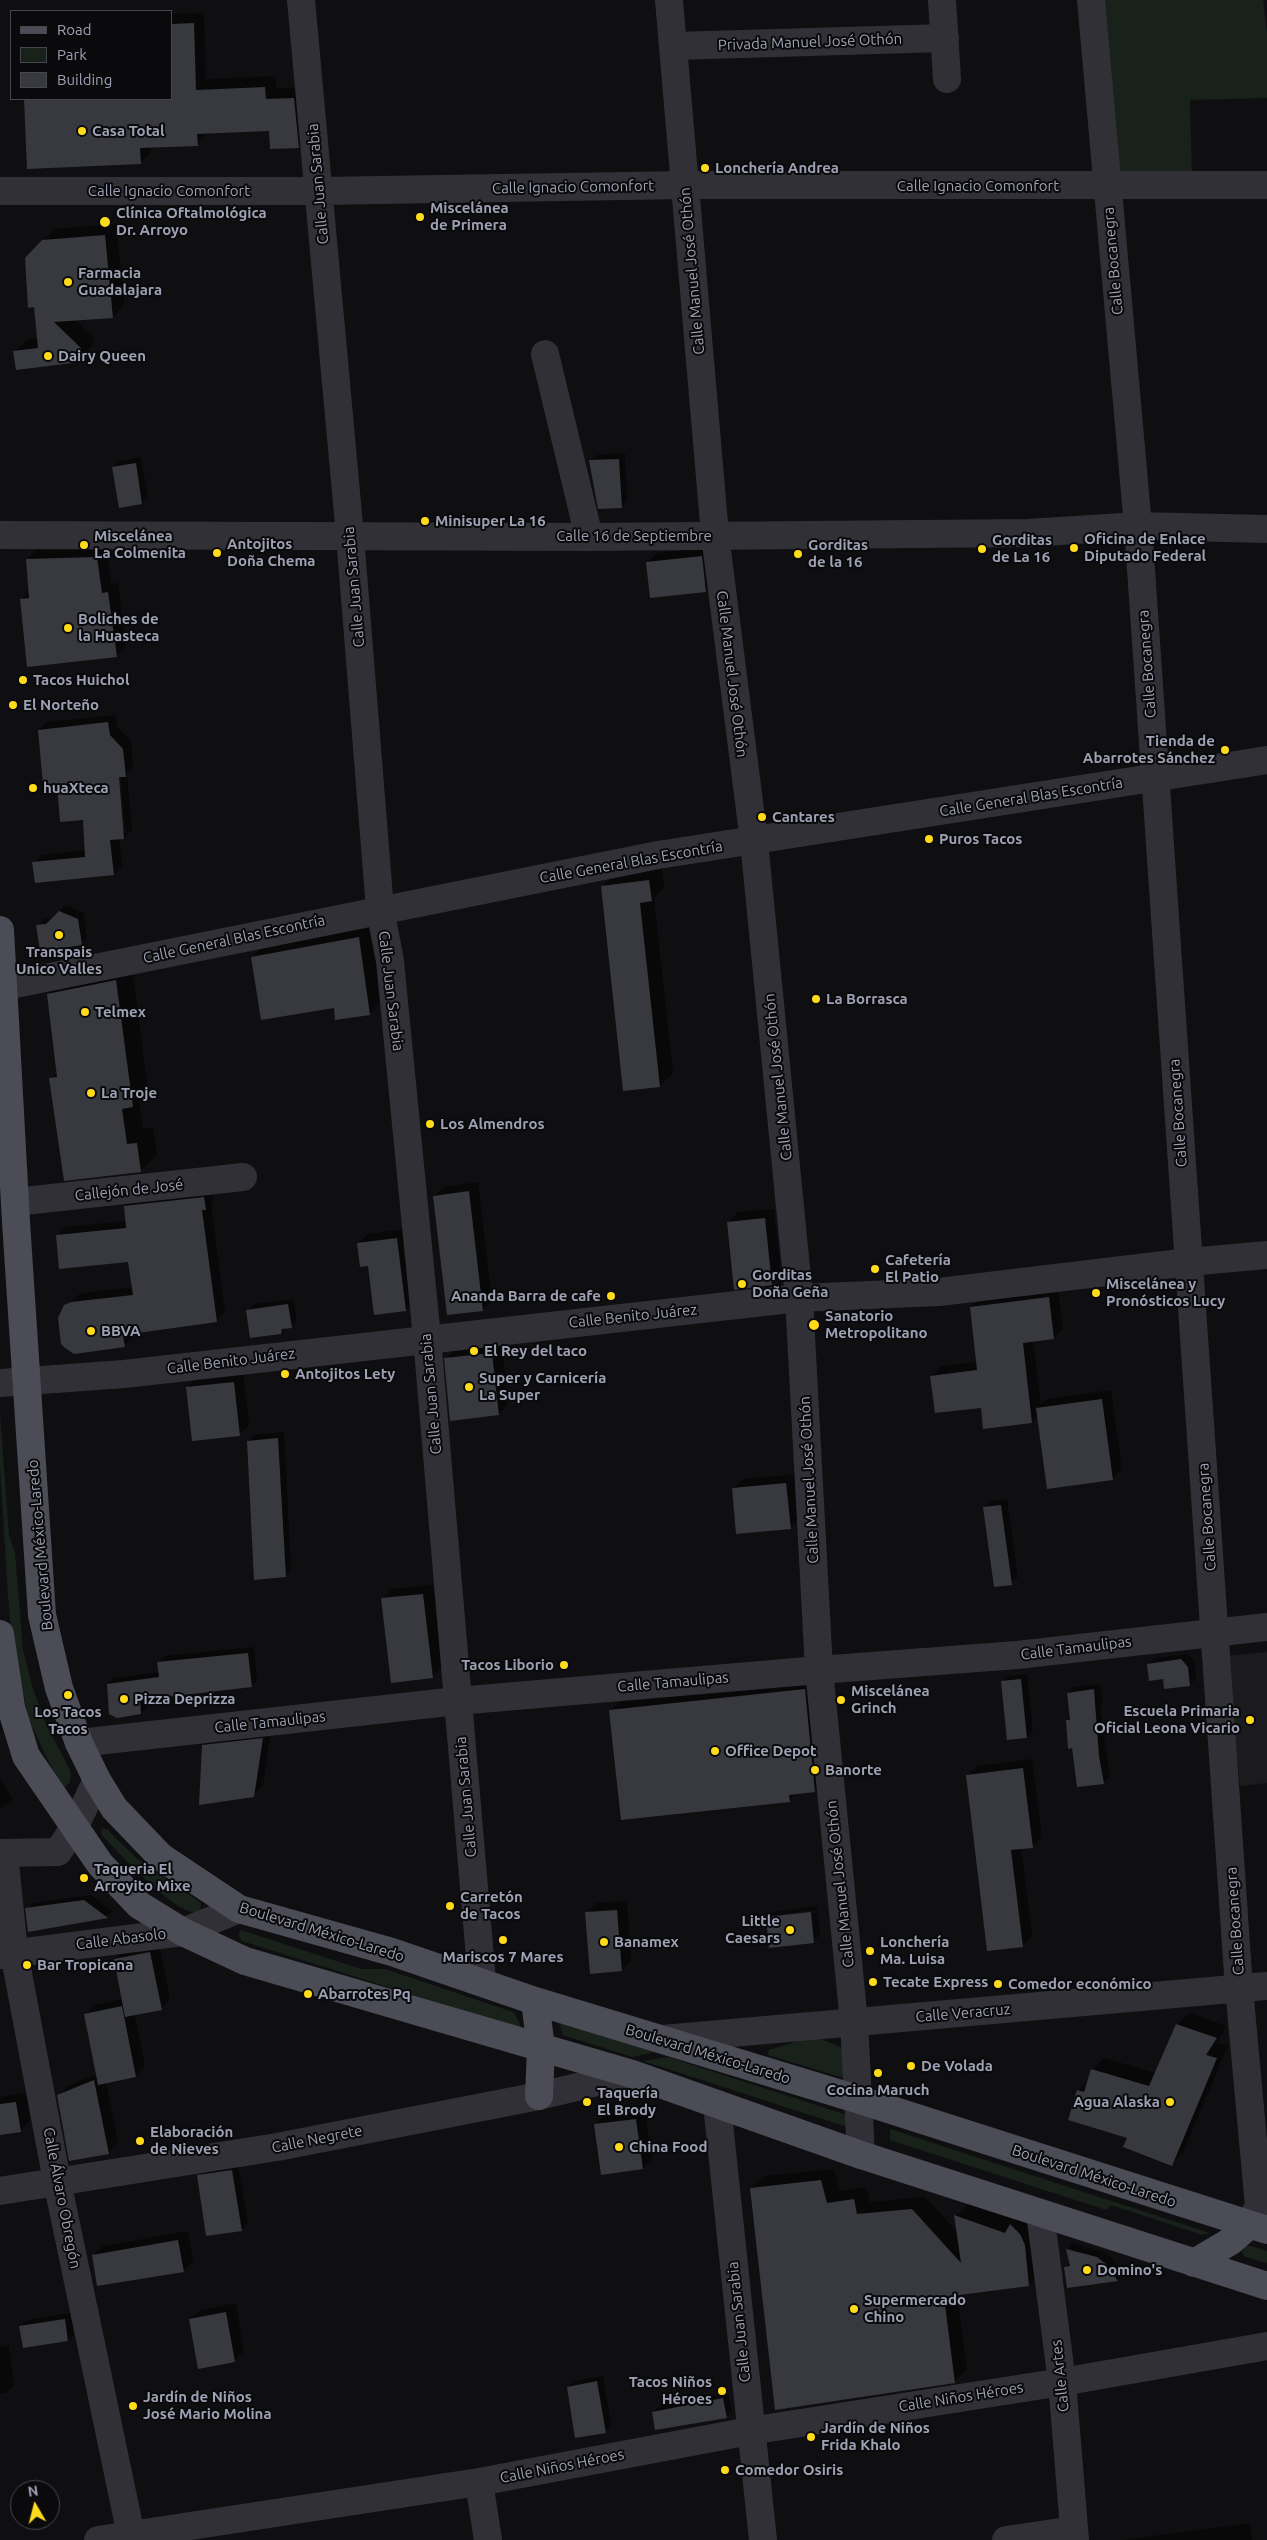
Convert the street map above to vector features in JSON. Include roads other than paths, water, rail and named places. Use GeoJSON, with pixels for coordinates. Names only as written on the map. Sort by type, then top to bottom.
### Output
{"type":"FeatureCollection","features":[{"type":"Feature","properties":{"kind":"main road","name":"Boulevard México-Laredo"},"geometry":{"type":"LineString","coordinates":[[0,930],[15,1202],[42,1614],[59,1688],[79,1743],[97,1780],[114,1808],[162,1857],[239,1908],[392,1952],[482,1981],[535,2001],[856,2099],[1258,2228]]}},
{"type":"Feature","properties":{"kind":"main road"},"geometry":{"type":"LineString","coordinates":[[0,1634],[12,1707],[26,1756],[100,1864],[139,1905],[183,1932],[245,1961],[632,2074],[861,2155],[1267,2286]]}},
{"type":"Feature","properties":{"kind":"main road"},"geometry":{"type":"LineString","coordinates":[[535,2001],[541,2048],[538,2096]]}},
{"type":"Feature","properties":{"kind":"main road"},"geometry":{"type":"LineString","coordinates":[[1194,2262],[1231,2240],[1258,2228]]}},
{"type":"Feature","properties":{"kind":"street","name":"Calle Juan Sarabia"},"geometry":{"type":"LineString","coordinates":[[301,0],[350,536],[380,909],[390,962],[427,1338],[482,1981]]}},
{"type":"Feature","properties":{"kind":"street","name":"Calle Manuel José Othón"},"geometry":{"type":"LineString","coordinates":[[669,0],[715,536],[754,841],[799,1298],[819,1670],[854,2022],[856,2099],[861,2155]]}},
{"type":"Feature","properties":{"kind":"street"},"geometry":{"type":"LineString","coordinates":[[942,0],[947,79]]}},
{"type":"Feature","properties":{"kind":"street","name":"Calle Bocanegra"},"geometry":{"type":"LineString","coordinates":[[1091,0],[1106,186],[1138,526],[1154,777],[1216,1632],[1239,1988],[1259,2206],[1258,2228]]}},
{"type":"Feature","properties":{"kind":"street","name":"Privada Manuel José Othón"},"geometry":{"type":"LineString","coordinates":[[674,46],[945,38]]}},
{"type":"Feature","properties":{"kind":"street","name":"Calle Ignacio Comonfort"},"geometry":{"type":"LineString","coordinates":[[0,191],[319,191],[685,185],[1267,185]]}},
{"type":"Feature","properties":{"kind":"street"},"geometry":{"type":"LineString","coordinates":[[545,354],[588,537]]}},
{"type":"Feature","properties":{"kind":"street","name":"Calle 16 de Septiembre"},"geometry":{"type":"LineString","coordinates":[[0,535],[588,537],[1028,533],[1138,526],[1267,529]]}},
{"type":"Feature","properties":{"kind":"street","name":"Calle General Blas Escontría"},"geometry":{"type":"LineString","coordinates":[[2,986],[658,855],[1267,760]]}},
{"type":"Feature","properties":{"kind":"street","name":"Callejón de José"},"geometry":{"type":"LineString","coordinates":[[15,1202],[243,1178]]}},
{"type":"Feature","properties":{"kind":"street","name":"Calle Benito Juárez"},"geometry":{"type":"LineString","coordinates":[[0,1383],[124,1374],[427,1338],[799,1298],[939,1292],[1189,1262],[1267,1255]]}},
{"type":"Feature","properties":{"kind":"street","name":"Calle Tamaulipas"},"geometry":{"type":"LineString","coordinates":[[79,1743],[457,1701],[1017,1655],[1267,1627]]}},
{"type":"Feature","properties":{"kind":"street"},"geometry":{"type":"LineString","coordinates":[[2,1853],[58,1852],[74,1828],[97,1780]]}},
{"type":"Feature","properties":{"kind":"street","name":"Calle Álvaro Obregón"},"geometry":{"type":"LineString","coordinates":[[2,1853],[7,1954],[58,2181],[132,2538]]}},
{"type":"Feature","properties":{"kind":"street","name":"Calle Abasolo"},"geometry":{"type":"LineString","coordinates":[[7,1954],[183,1932],[239,1908]]}},
{"type":"Feature","properties":{"kind":"street","name":"Calle Veracruz"},"geometry":{"type":"LineString","coordinates":[[659,2040],[1267,1986]]}},
{"type":"Feature","properties":{"kind":"street","name":"Calle Negrete"},"geometry":{"type":"LineString","coordinates":[[0,2191],[277,2147],[538,2096],[632,2074]]}},
{"type":"Feature","properties":{"kind":"street","name":"Calle Juan Sarabia"},"geometry":{"type":"LineString","coordinates":[[717,2104],[763,2540]]}},
{"type":"Feature","properties":{"kind":"street","name":"Calle Artes"},"geometry":{"type":"LineString","coordinates":[[1040,2213],[1062,2382],[1075,2535]]}},
{"type":"Feature","properties":{"kind":"street","name":"Calle Niños Héroes"},"geometry":{"type":"LineString","coordinates":[[98,2540],[132,2538],[479,2482],[750,2431],[1062,2382],[1267,2346]]}},
{"type":"Feature","properties":{"kind":"street","name":"Calle Niños Héroes"},"geometry":{"type":"LineString","coordinates":[[479,2482],[488,2540]]}},
{"type":"Feature","properties":{"kind":"street"},"geometry":{"type":"LineString","coordinates":[[1006,2540],[1075,2535]]}},
{"type":"Feature","properties":{"kind":"place","name":"Casa Total"},"geometry":{"type":"Point","coordinates":[82,131]}},
{"type":"Feature","properties":{"kind":"place","name":"Lonchería Andrea"},"geometry":{"type":"Point","coordinates":[705,168]}},
{"type":"Feature","properties":{"kind":"place","name":"Miscelánea de Primera"},"geometry":{"type":"Point","coordinates":[420,217]}},
{"type":"Feature","properties":{"kind":"place","name":"Clínica Oftalmológica Dr. Arroyo"},"geometry":{"type":"Point","coordinates":[105,222]}},
{"type":"Feature","properties":{"kind":"place","name":"Farmacia Guadalajara"},"geometry":{"type":"Point","coordinates":[68,282]}},
{"type":"Feature","properties":{"kind":"place","name":"Dairy Queen"},"geometry":{"type":"Point","coordinates":[48,356]}},
{"type":"Feature","properties":{"kind":"place","name":"Minisuper La 16"},"geometry":{"type":"Point","coordinates":[425,521]}},
{"type":"Feature","properties":{"kind":"place","name":"Miscelánea La Colmenita"},"geometry":{"type":"Point","coordinates":[84,545]}},
{"type":"Feature","properties":{"kind":"place","name":"Oficina de Enlace Diputado Federal"},"geometry":{"type":"Point","coordinates":[1074,548]}},
{"type":"Feature","properties":{"kind":"place","name":"Gorditas de La 16"},"geometry":{"type":"Point","coordinates":[982,549]}},
{"type":"Feature","properties":{"kind":"place","name":"Antojitos Doña Chema"},"geometry":{"type":"Point","coordinates":[217,553]}},
{"type":"Feature","properties":{"kind":"place","name":"Gorditas de la 16"},"geometry":{"type":"Point","coordinates":[798,554]}},
{"type":"Feature","properties":{"kind":"place","name":"Boliches de la Huasteca"},"geometry":{"type":"Point","coordinates":[68,628]}},
{"type":"Feature","properties":{"kind":"place","name":"Tacos Huichol"},"geometry":{"type":"Point","coordinates":[23,680]}},
{"type":"Feature","properties":{"kind":"place","name":"El Norteño"},"geometry":{"type":"Point","coordinates":[13,705]}},
{"type":"Feature","properties":{"kind":"place","name":"Tienda de Abarrotes Sánchez"},"geometry":{"type":"Point","coordinates":[1225,750]}},
{"type":"Feature","properties":{"kind":"place","name":"huaXteca"},"geometry":{"type":"Point","coordinates":[33,788]}},
{"type":"Feature","properties":{"kind":"place","name":"Cantares"},"geometry":{"type":"Point","coordinates":[762,817]}},
{"type":"Feature","properties":{"kind":"place","name":"Puros Tacos"},"geometry":{"type":"Point","coordinates":[929,839]}},
{"type":"Feature","properties":{"kind":"place","name":"Transpais Unico Valles"},"geometry":{"type":"Point","coordinates":[59,935]}},
{"type":"Feature","properties":{"kind":"place","name":"La Borrasca"},"geometry":{"type":"Point","coordinates":[816,999]}},
{"type":"Feature","properties":{"kind":"place","name":"Telmex"},"geometry":{"type":"Point","coordinates":[85,1012]}},
{"type":"Feature","properties":{"kind":"place","name":"La Troje"},"geometry":{"type":"Point","coordinates":[91,1093]}},
{"type":"Feature","properties":{"kind":"place","name":"Los Almendros"},"geometry":{"type":"Point","coordinates":[430,1124]}},
{"type":"Feature","properties":{"kind":"place","name":"Cafetería El Patio"},"geometry":{"type":"Point","coordinates":[875,1269]}},
{"type":"Feature","properties":{"kind":"place","name":"Gorditas Doña Geña"},"geometry":{"type":"Point","coordinates":[742,1284]}},
{"type":"Feature","properties":{"kind":"place","name":"Miscelánea y Pronósticos Lucy"},"geometry":{"type":"Point","coordinates":[1096,1293]}},
{"type":"Feature","properties":{"kind":"place","name":"Ananda Barra de cafe"},"geometry":{"type":"Point","coordinates":[611,1296]}},
{"type":"Feature","properties":{"kind":"place","name":"Sanatorio Metropolitano"},"geometry":{"type":"Point","coordinates":[814,1325]}},
{"type":"Feature","properties":{"kind":"place","name":"BBVA"},"geometry":{"type":"Point","coordinates":[91,1331]}},
{"type":"Feature","properties":{"kind":"place","name":"El Rey del taco"},"geometry":{"type":"Point","coordinates":[474,1351]}},
{"type":"Feature","properties":{"kind":"place","name":"Antojitos Lety"},"geometry":{"type":"Point","coordinates":[285,1374]}},
{"type":"Feature","properties":{"kind":"place","name":"Super y Carnicería La Super"},"geometry":{"type":"Point","coordinates":[469,1387]}},
{"type":"Feature","properties":{"kind":"place","name":"Tacos Liborio"},"geometry":{"type":"Point","coordinates":[564,1665]}},
{"type":"Feature","properties":{"kind":"place","name":"Los Tacos Tacos"},"geometry":{"type":"Point","coordinates":[68,1695]}},
{"type":"Feature","properties":{"kind":"place","name":"Pizza Deprizza"},"geometry":{"type":"Point","coordinates":[124,1699]}},
{"type":"Feature","properties":{"kind":"place","name":"Miscelánea Grinch"},"geometry":{"type":"Point","coordinates":[841,1700]}},
{"type":"Feature","properties":{"kind":"place","name":"Escuela Primaria Oficial Leona Vicario"},"geometry":{"type":"Point","coordinates":[1250,1720]}},
{"type":"Feature","properties":{"kind":"place","name":"Office Depot"},"geometry":{"type":"Point","coordinates":[715,1751]}},
{"type":"Feature","properties":{"kind":"place","name":"Banorte"},"geometry":{"type":"Point","coordinates":[815,1770]}},
{"type":"Feature","properties":{"kind":"place","name":"Taqueria El Arroyito Mixe"},"geometry":{"type":"Point","coordinates":[84,1878]}},
{"type":"Feature","properties":{"kind":"place","name":"Carretón de Tacos"},"geometry":{"type":"Point","coordinates":[450,1906]}},
{"type":"Feature","properties":{"kind":"place","name":"Little Caesars"},"geometry":{"type":"Point","coordinates":[790,1930]}},
{"type":"Feature","properties":{"kind":"place","name":"Mariscos 7 Mares"},"geometry":{"type":"Point","coordinates":[503,1940]}},
{"type":"Feature","properties":{"kind":"place","name":"Banamex"},"geometry":{"type":"Point","coordinates":[604,1942]}},
{"type":"Feature","properties":{"kind":"place","name":"Lonchería Ma. Luisa"},"geometry":{"type":"Point","coordinates":[870,1951]}},
{"type":"Feature","properties":{"kind":"place","name":"Bar Tropicana"},"geometry":{"type":"Point","coordinates":[27,1965]}},
{"type":"Feature","properties":{"kind":"place","name":"Tecate Express"},"geometry":{"type":"Point","coordinates":[873,1982]}},
{"type":"Feature","properties":{"kind":"place","name":"Comedor económico"},"geometry":{"type":"Point","coordinates":[998,1984]}},
{"type":"Feature","properties":{"kind":"place","name":"Abarrotes Pq"},"geometry":{"type":"Point","coordinates":[308,1994]}},
{"type":"Feature","properties":{"kind":"place","name":"De Volada"},"geometry":{"type":"Point","coordinates":[911,2066]}},
{"type":"Feature","properties":{"kind":"place","name":"Cocina Maruch"},"geometry":{"type":"Point","coordinates":[878,2073]}},
{"type":"Feature","properties":{"kind":"place","name":"Taquería El Brody"},"geometry":{"type":"Point","coordinates":[587,2102]}},
{"type":"Feature","properties":{"kind":"place","name":"Agua Alaska"},"geometry":{"type":"Point","coordinates":[1170,2102]}},
{"type":"Feature","properties":{"kind":"place","name":"Elaboración de Nieves"},"geometry":{"type":"Point","coordinates":[140,2141]}},
{"type":"Feature","properties":{"kind":"place","name":"China Food"},"geometry":{"type":"Point","coordinates":[619,2147]}},
{"type":"Feature","properties":{"kind":"place","name":"Domino's"},"geometry":{"type":"Point","coordinates":[1087,2270]}},
{"type":"Feature","properties":{"kind":"place","name":"Supermercado Chino"},"geometry":{"type":"Point","coordinates":[854,2309]}},
{"type":"Feature","properties":{"kind":"place","name":"Tacos Niños Héroes"},"geometry":{"type":"Point","coordinates":[722,2391]}},
{"type":"Feature","properties":{"kind":"place","name":"Jardín de Niños José Mario Molina"},"geometry":{"type":"Point","coordinates":[133,2406]}},
{"type":"Feature","properties":{"kind":"place","name":"Jardín de Niños Frida Khalo"},"geometry":{"type":"Point","coordinates":[811,2437]}},
{"type":"Feature","properties":{"kind":"place","name":"Comedor Osiris"},"geometry":{"type":"Point","coordinates":[725,2470]}}]}
